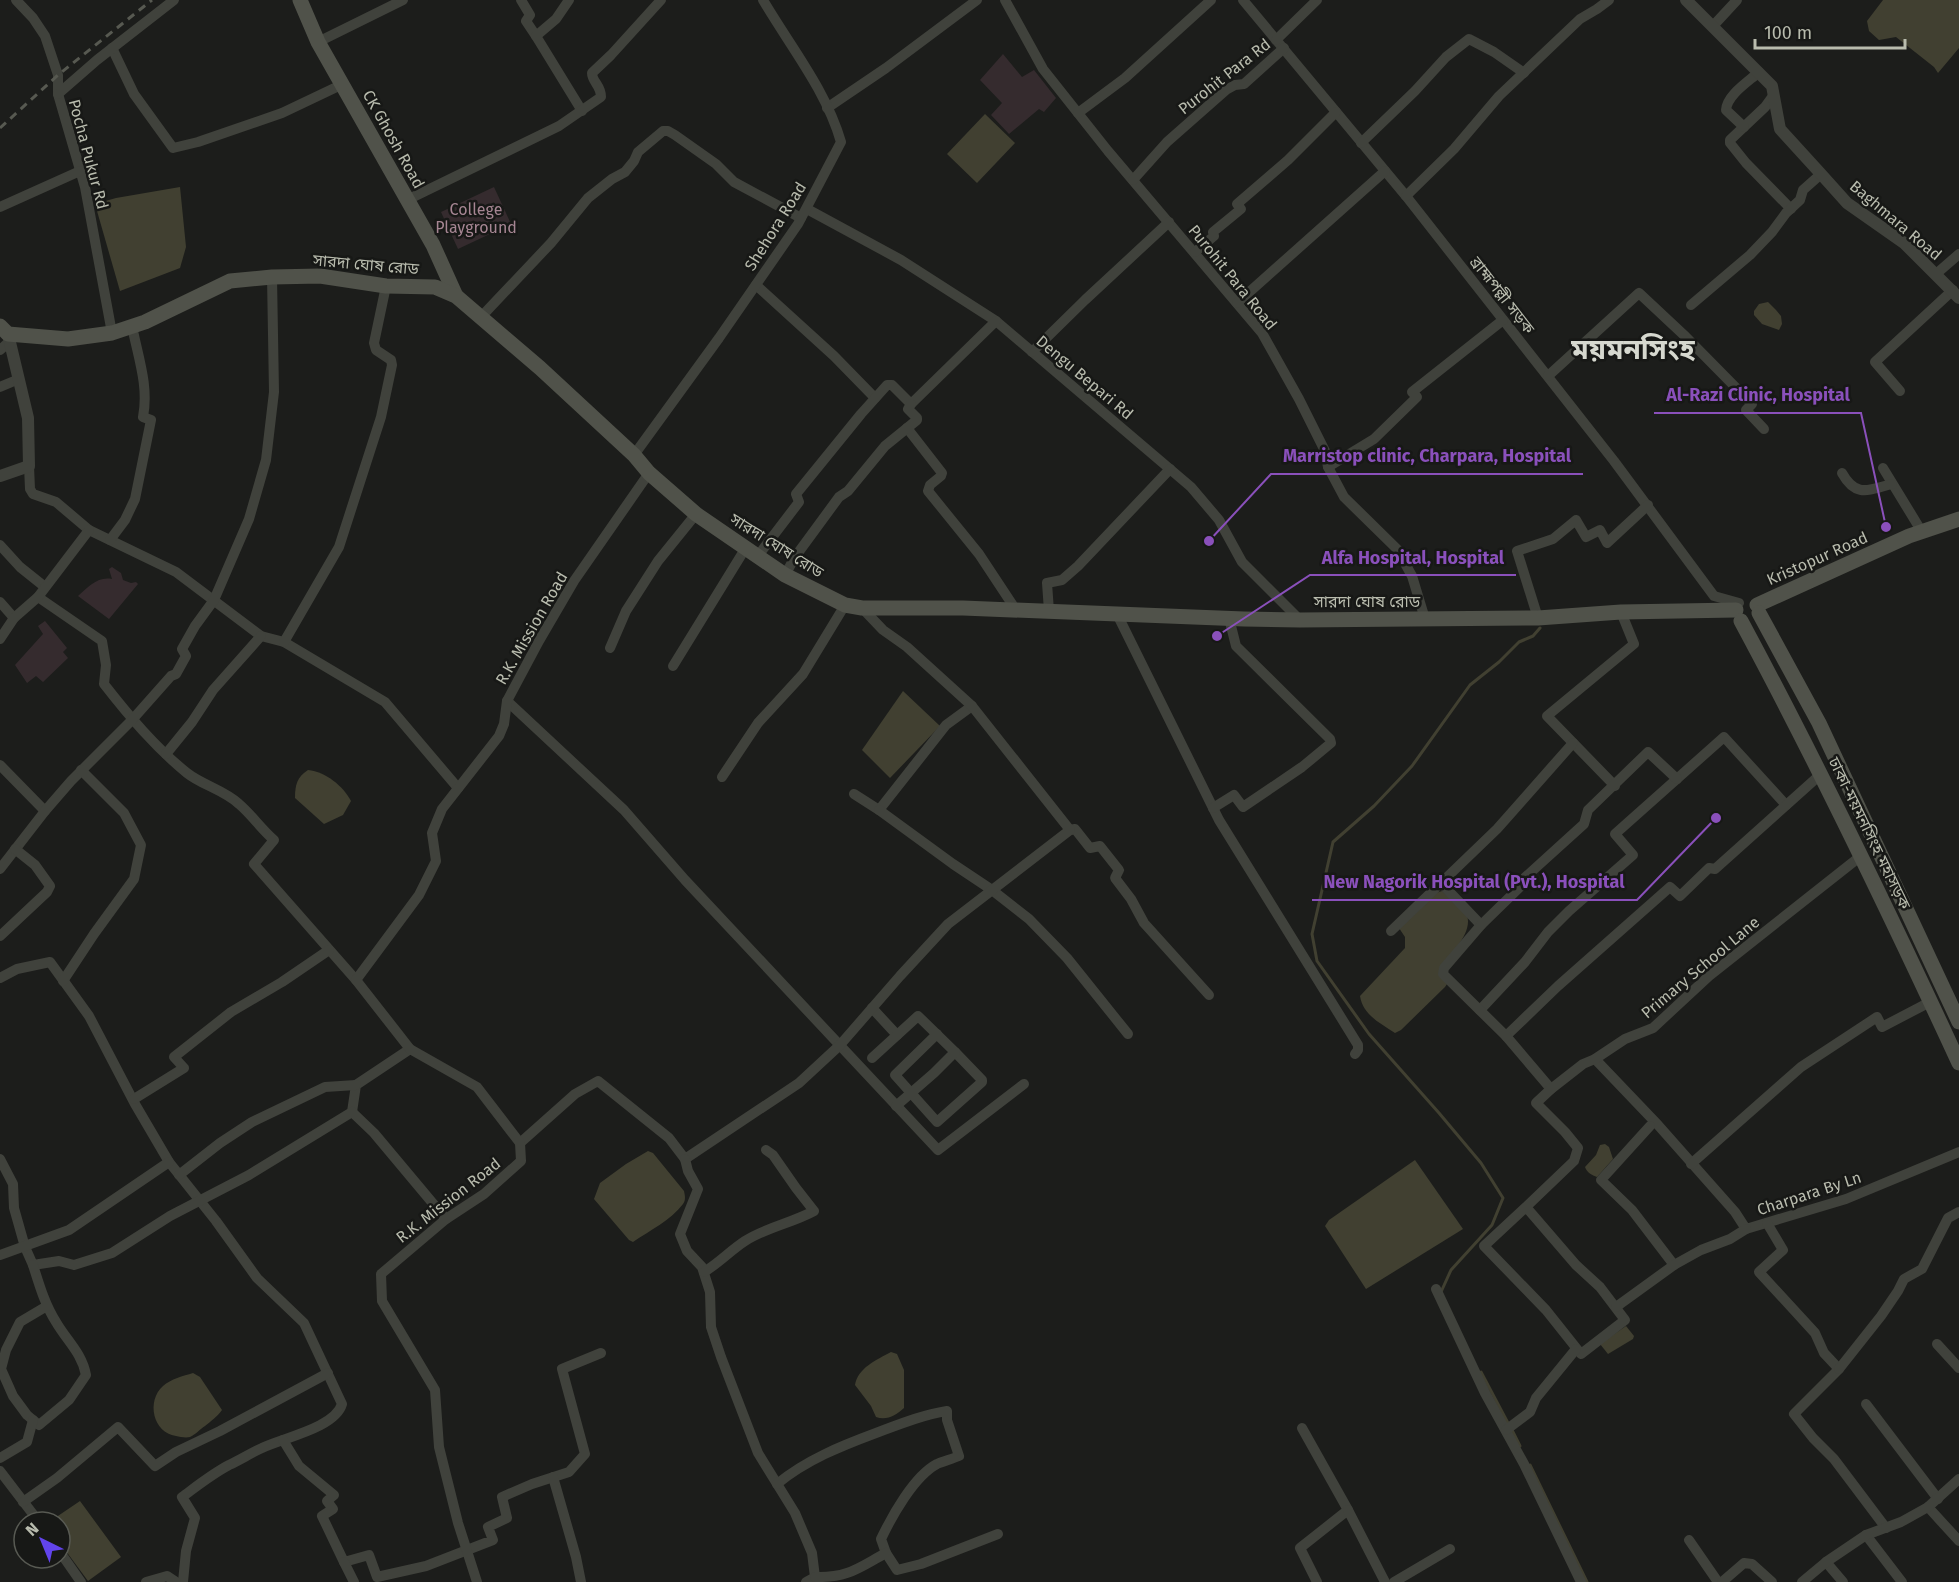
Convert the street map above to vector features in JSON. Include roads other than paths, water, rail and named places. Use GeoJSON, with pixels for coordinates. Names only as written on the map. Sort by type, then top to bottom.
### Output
{"type":"FeatureCollection","features":[{"type":"Feature","properties":{"kind":"main road","name":"CK Ghosh Road"},"geometry":{"type":"LineString","coordinates":[[300,0],[318,42],[433,245],[456,296]]}},
{"type":"Feature","properties":{"kind":"main road","name":"সারদা ঘোষ রোড"},"geometry":{"type":"LineString","coordinates":[[6,333],[68,339],[112,333],[145,322],[230,281],[320,276],[386,286],[435,287],[456,296],[540,368],[634,455],[648,473],[696,514],[785,575],[845,605],[862,608],[963,608],[1299,620],[1538,618],[1621,612],[1739,611],[1749,600],[1758,609]]}},
{"type":"Feature","properties":{"kind":"main road","name":"Kristopur Road"},"geometry":{"type":"LineString","coordinates":[[1758,609],[1922,532],[1959,519]]}},
{"type":"Feature","properties":{"kind":"main road","name":"ঢাকা-ময়মনসিংহ মহাসড়ক"},"geometry":{"type":"LineString","coordinates":[[1758,609],[1819,723],[1959,1022]]}},
{"type":"Feature","properties":{"kind":"main road","name":"ঢাকা-ময়মনসিংহ মহাসড়ক"},"geometry":{"type":"LineString","coordinates":[[1739,611],[1862,857],[1959,1064]]}},
{"type":"Feature","properties":{"kind":"street"},"geometry":{"type":"LineString","coordinates":[[16,0],[33,18],[45,36],[58,75],[58,94]]}},
{"type":"Feature","properties":{"kind":"street","name":"Pocha Pukur Rd"},"geometry":{"type":"LineString","coordinates":[[112,333],[80,171],[58,94],[174,0]]}},
{"type":"Feature","properties":{"kind":"street"},"geometry":{"type":"LineString","coordinates":[[318,42],[403,0]]}},
{"type":"Feature","properties":{"kind":"street"},"geometry":{"type":"LineString","coordinates":[[521,0],[530,15],[526,21],[582,111]]}},
{"type":"Feature","properties":{"kind":"street"},"geometry":{"type":"LineString","coordinates":[[536,36],[556,19],[569,0]]}},
{"type":"Feature","properties":{"kind":"street"},"geometry":{"type":"LineString","coordinates":[[407,200],[559,126],[602,98],[601,88],[592,77],[592,73],[661,0]]}},
{"type":"Feature","properties":{"kind":"street","name":"Shehora Road"},"geometry":{"type":"LineString","coordinates":[[634,455],[804,214],[841,142],[835,121],[808,72],[763,0]]}},
{"type":"Feature","properties":{"kind":"street"},"geometry":{"type":"LineString","coordinates":[[827,108],[886,68],[977,0]]}},
{"type":"Feature","properties":{"kind":"street","name":"Purohit Para Road"},"geometry":{"type":"LineString","coordinates":[[1005,0],[1043,69],[1262,333],[1299,399],[1325,451],[1328,467],[1344,497],[1397,549],[1412,576],[1425,619]]}},
{"type":"Feature","properties":{"kind":"street"},"geometry":{"type":"LineString","coordinates":[[1078,113],[1125,78],[1212,0]]}},
{"type":"Feature","properties":{"kind":"street","name":"ব্রাহ্মপল্লী সড়ক"},"geometry":{"type":"LineString","coordinates":[[1243,0],[1406,196],[1548,376],[1714,596],[1739,611]]}},
{"type":"Feature","properties":{"kind":"street","name":"Purohit Para Rd"},"geometry":{"type":"LineString","coordinates":[[1133,180],[1167,142],[1226,90],[1235,85],[1244,84],[1317,0]]}},
{"type":"Feature","properties":{"kind":"street"},"geometry":{"type":"LineString","coordinates":[[1406,196],[1454,149],[1499,96],[1580,19],[1609,0]]}},
{"type":"Feature","properties":{"kind":"street","name":"Baghmara Road"},"geometry":{"type":"LineString","coordinates":[[1686,0],[1772,86],[1780,129],[1847,203],[1904,243],[1956,294]]}},
{"type":"Feature","properties":{"kind":"street"},"geometry":{"type":"LineString","coordinates":[[1713,26],[1737,0]]}},
{"type":"Feature","properties":{"kind":"street"},"geometry":{"type":"LineString","coordinates":[[1361,143],[1446,57],[1470,39],[1524,73]]}},
{"type":"Feature","properties":{"kind":"street"},"geometry":{"type":"LineString","coordinates":[[112,48],[134,94],[173,148],[198,142],[282,113],[343,84]]}},
{"type":"Feature","properties":{"kind":"street"},"geometry":{"type":"LineString","coordinates":[[1744,127],[1726,110],[1726,106],[1729,100],[1759,72]]}},
{"type":"Feature","properties":{"kind":"street"},"geometry":{"type":"LineString","coordinates":[[1773,96],[1730,142],[1746,163],[1791,209]]}},
{"type":"Feature","properties":{"kind":"street"},"geometry":{"type":"LineString","coordinates":[[1195,252],[1214,236],[1213,232],[1241,209],[1237,204],[1288,160],[1336,112]]}},
{"type":"Feature","properties":{"kind":"street","name":"Dengu Bepari Rd"},"geometry":{"type":"LineString","coordinates":[[481,318],[551,243],[588,198],[625,172],[638,152],[663,131],[668,131],[716,164],[734,182],[901,260],[996,321],[1191,487],[1219,520],[1242,562],[1299,620]]}},
{"type":"Feature","properties":{"kind":"street"},"geometry":{"type":"LineString","coordinates":[[0,207],[80,171]]}},
{"type":"Feature","properties":{"kind":"street"},"geometry":{"type":"LineString","coordinates":[[1237,303],[1385,171]]}},
{"type":"Feature","properties":{"kind":"street"},"geometry":{"type":"LineString","coordinates":[[1691,305],[1750,255],[1800,200],[1803,190],[1821,174]]}},
{"type":"Feature","properties":{"kind":"street"},"geometry":{"type":"LineString","coordinates":[[1032,352],[1084,300],[1169,222]]}},
{"type":"Feature","properties":{"kind":"street"},"geometry":{"type":"LineString","coordinates":[[1936,274],[1959,254]]}},
{"type":"Feature","properties":{"kind":"street"},"geometry":{"type":"LineString","coordinates":[[0,869],[45,811],[81,770],[132,720],[171,676],[176,674],[186,656],[182,649],[214,600],[249,519],[266,460],[274,392],[272,277]]}},
{"type":"Feature","properties":{"kind":"street"},"geometry":{"type":"LineString","coordinates":[[756,285],[834,356],[875,399]]}},
{"type":"Feature","properties":{"kind":"street"},"geometry":{"type":"LineString","coordinates":[[284,642],[339,547],[381,417],[392,364],[391,360],[376,350],[375,343],[386,286]]}},
{"type":"Feature","properties":{"kind":"street"},"geometry":{"type":"LineString","coordinates":[[1548,376],[1639,293],[1752,404],[1746,410],[1764,429]]}},
{"type":"Feature","properties":{"kind":"street"},"geometry":{"type":"LineString","coordinates":[[1899,391],[1875,362],[1956,294]]}},
{"type":"Feature","properties":{"kind":"street"},"geometry":{"type":"LineString","coordinates":[[1328,467],[1374,439],[1417,397],[1412,392],[1503,320]]}},
{"type":"Feature","properties":{"kind":"street"},"geometry":{"type":"LineString","coordinates":[[785,575],[795,557],[839,497],[848,491],[885,446],[918,419],[908,409],[911,404],[996,321]]}},
{"type":"Feature","properties":{"kind":"street"},"geometry":{"type":"LineString","coordinates":[[110,540],[125,520],[135,499],[151,420],[143,418],[146,401],[144,378],[132,326]]}},
{"type":"Feature","properties":{"kind":"street"},"geometry":{"type":"LineString","coordinates":[[6,333],[28,418],[28,466],[30,489],[33,494],[56,502],[89,530],[176,572],[261,636],[284,642],[384,702],[458,788]]}},
{"type":"Feature","properties":{"kind":"street"},"geometry":{"type":"LineString","coordinates":[[0,350],[6,333]]}},
{"type":"Feature","properties":{"kind":"street"},"geometry":{"type":"LineString","coordinates":[[0,387],[19,379]]}},
{"type":"Feature","properties":{"kind":"street"},"geometry":{"type":"LineString","coordinates":[[673,666],[751,553],[799,502],[796,494],[887,384],[892,385],[911,404]]}},
{"type":"Feature","properties":{"kind":"street"},"geometry":{"type":"LineString","coordinates":[[907,428],[942,472],[941,476],[930,485],[928,491],[979,554],[1016,610]]}},
{"type":"Feature","properties":{"kind":"street"},"geometry":{"type":"LineString","coordinates":[[0,476],[28,466]]}},
{"type":"Feature","properties":{"kind":"street"},"geometry":{"type":"LineString","coordinates":[[1883,468],[1922,532]]}},
{"type":"Feature","properties":{"kind":"street"},"geometry":{"type":"LineString","coordinates":[[1049,611],[1047,583],[1062,580],[1170,469]]}},
{"type":"Feature","properties":{"kind":"street","name":"R.K. Mission Road"},"geometry":{"type":"LineString","coordinates":[[356,980],[419,895],[436,861],[432,833],[436,820],[442,809],[499,736],[504,724],[507,701],[539,640],[574,581],[648,473]]}},
{"type":"Feature","properties":{"kind":"street"},"geometry":{"type":"LineString","coordinates":[[1842,473],[1848,485],[1856,490],[1864,491],[1892,484]]}},
{"type":"Feature","properties":{"kind":"street"},"geometry":{"type":"LineString","coordinates":[[1538,618],[1517,551],[1553,539],[1576,520],[1586,537],[1600,530],[1607,543],[1648,506]]}},
{"type":"Feature","properties":{"kind":"street"},"geometry":{"type":"LineString","coordinates":[[610,648],[626,611],[657,561],[696,514]]}},
{"type":"Feature","properties":{"kind":"street"},"geometry":{"type":"LineString","coordinates":[[0,639],[14,618],[41,592],[89,530]]}},
{"type":"Feature","properties":{"kind":"street"},"geometry":{"type":"LineString","coordinates":[[0,545],[41,592],[102,641],[106,665],[104,684],[132,720],[188,774],[238,802],[274,840],[254,864],[356,980],[410,1049],[477,1087],[520,1143],[575,1094],[598,1081],[669,1138],[685,1159],[688,1171],[698,1189],[680,1234],[687,1251],[704,1272],[710,1292],[711,1327],[758,1453],[795,1513],[812,1553],[810,1580],[846,1575],[886,1553]]}},
{"type":"Feature","properties":{"kind":"street"},"geometry":{"type":"LineString","coordinates":[[0,602],[14,618]]}},
{"type":"Feature","properties":{"kind":"street"},"geometry":{"type":"LineString","coordinates":[[722,777],[758,723],[803,674],[845,605]]}},
{"type":"Feature","properties":{"kind":"street"},"geometry":{"type":"LineString","coordinates":[[862,608],[883,630],[907,647],[972,706],[1070,830]]}},
{"type":"Feature","properties":{"kind":"street"},"geometry":{"type":"LineString","coordinates":[[1615,786],[1546,716],[1634,644],[1621,612]]}},
{"type":"Feature","properties":{"kind":"street"},"geometry":{"type":"LineString","coordinates":[[1117,614],[1213,808],[1258,886],[1322,985],[1358,1046],[1355,1054]]}},
{"type":"Feature","properties":{"kind":"street"},"geometry":{"type":"LineString","coordinates":[[1213,808],[1234,795],[1243,807],[1302,767],[1331,743],[1330,739],[1236,646],[1229,618]]}},
{"type":"Feature","properties":{"kind":"street"},"geometry":{"type":"LineString","coordinates":[[166,754],[192,722],[213,690],[261,636]]}},
{"type":"Feature","properties":{"kind":"street"},"geometry":{"type":"LineString","coordinates":[[507,701],[624,810],[685,880],[938,1150],[1024,1084]]}},
{"type":"Feature","properties":{"kind":"street"},"geometry":{"type":"LineString","coordinates":[[879,810],[946,725],[972,706]]}},
{"type":"Feature","properties":{"kind":"street"},"geometry":{"type":"LineString","coordinates":[[1480,1010],[1525,962],[1548,932],[1633,855],[1615,834],[1724,737],[1786,805]]}},
{"type":"Feature","properties":{"kind":"street"},"geometry":{"type":"LineString","coordinates":[[1391,931],[1497,829],[1573,743]]}},
{"type":"Feature","properties":{"kind":"street"},"geometry":{"type":"LineString","coordinates":[[1526,1207],[1625,1320],[1581,1354],[1546,1310],[1484,1246],[1574,1161],[1578,1148],[1536,1103],[1551,1089],[1506,1036],[1443,974],[1444,968],[1481,925],[1520,887],[1520,882],[1584,824],[1588,810],[1648,752],[1677,779]]}},
{"type":"Feature","properties":{"kind":"street"},"geometry":{"type":"LineString","coordinates":[[63,981],[135,879],[141,845],[124,813],[81,770]]}},
{"type":"Feature","properties":{"kind":"street"},"geometry":{"type":"LineString","coordinates":[[3,773],[45,811]]}},
{"type":"Feature","properties":{"kind":"street"},"geometry":{"type":"LineString","coordinates":[[1506,1036],[1558,986],[1670,887],[1680,896],[1709,868],[1715,869],[1821,774]]}},
{"type":"Feature","properties":{"kind":"street"},"geometry":{"type":"LineString","coordinates":[[854,794],[992,890],[1029,919],[1067,958],[1128,1035]]}},
{"type":"Feature","properties":{"kind":"street"},"geometry":{"type":"LineString","coordinates":[[685,1159],[799,1083],[840,1045],[948,924],[1070,830],[1075,829],[1090,848],[1100,846],[1119,870],[1115,878],[1131,899],[1144,923],[1209,995]]}},
{"type":"Feature","properties":{"kind":"street"},"geometry":{"type":"LineString","coordinates":[[0,936],[38,901],[50,886],[35,865],[15,849]]}},
{"type":"Feature","properties":{"kind":"street","name":"Primary School Lane"},"geometry":{"type":"LineString","coordinates":[[1551,1089],[1583,1064],[1595,1059],[1625,1039],[1653,1028],[1709,976],[1862,857]]}},
{"type":"Feature","properties":{"kind":"street"},"geometry":{"type":"LineString","coordinates":[[1441,884],[1481,925]]}},
{"type":"Feature","properties":{"kind":"street"},"geometry":{"type":"LineString","coordinates":[[134,1099],[184,1068],[174,1057],[207,1030],[231,1012],[329,951]]}},
{"type":"Feature","properties":{"kind":"street"},"geometry":{"type":"LineString","coordinates":[[0,978],[17,969],[50,962],[89,1016],[169,1162],[257,1278],[304,1323],[342,1404],[340,1410],[333,1416],[313,1428],[262,1448],[227,1466],[182,1497],[195,1518],[186,1551],[183,1582]]}},
{"type":"Feature","properties":{"kind":"street"},"geometry":{"type":"LineString","coordinates":[[1691,1164],[1801,1067],[1877,1017],[1882,1027],[1930,1002]]}},
{"type":"Feature","properties":{"kind":"street"},"geometry":{"type":"LineString","coordinates":[[872,1008],[897,1035]]}},
{"type":"Feature","properties":{"kind":"street"},"geometry":{"type":"LineString","coordinates":[[872,1058],[918,1016],[937,1034],[982,1082],[937,1122],[895,1074],[937,1034]]}},
{"type":"Feature","properties":{"kind":"street"},"geometry":{"type":"LineString","coordinates":[[179,1175],[220,1143],[252,1122],[325,1087],[356,1085],[410,1049]]}},
{"type":"Feature","properties":{"kind":"street"},"geometry":{"type":"LineString","coordinates":[[896,1106],[955,1052]]}},
{"type":"Feature","properties":{"kind":"street","name":"Charpara By Ln"},"geometry":{"type":"LineString","coordinates":[[1595,1059],[1658,1125],[1735,1212],[1746,1229],[1846,1199],[1959,1152]]}},
{"type":"Feature","properties":{"kind":"street"},"geometry":{"type":"LineString","coordinates":[[352,1112],[356,1085]]}},
{"type":"Feature","properties":{"kind":"street"},"geometry":{"type":"LineString","coordinates":[[33,1265],[59,1261],[74,1265],[112,1253],[170,1216],[258,1169],[352,1112]]}},
{"type":"Feature","properties":{"kind":"street"},"geometry":{"type":"LineString","coordinates":[[352,1112],[374,1133],[446,1219]]}},
{"type":"Feature","properties":{"kind":"street"},"geometry":{"type":"LineString","coordinates":[[1650,1126],[1601,1180],[1632,1210],[1674,1265]]}},
{"type":"Feature","properties":{"kind":"street","name":"R.K. Mission Road"},"geometry":{"type":"LineString","coordinates":[[477,1582],[458,1523],[439,1447],[435,1390],[382,1301],[381,1274],[446,1219],[484,1194],[521,1161],[520,1143]]}},
{"type":"Feature","properties":{"kind":"street"},"geometry":{"type":"LineString","coordinates":[[704,1272],[746,1241],[770,1228],[798,1220],[814,1211],[773,1155],[766,1149]]}},
{"type":"Feature","properties":{"kind":"street"},"geometry":{"type":"LineString","coordinates":[[0,1160],[13,1184],[14,1208],[25,1247],[48,1306],[55,1321],[83,1362],[86,1375],[69,1400],[39,1425],[27,1415],[13,1396],[2,1378],[1,1369],[6,1350],[20,1322],[48,1306]]}},
{"type":"Feature","properties":{"kind":"street"},"geometry":{"type":"LineString","coordinates":[[0,1255],[69,1230],[169,1162]]}},
{"type":"Feature","properties":{"kind":"street"},"geometry":{"type":"LineString","coordinates":[[1886,1528],[1834,1459],[1794,1414],[1839,1369],[1881,1316],[1904,1279],[1922,1269],[1948,1218],[1959,1212]]}},
{"type":"Feature","properties":{"kind":"street"},"geometry":{"type":"LineString","coordinates":[[1767,1223],[1783,1250],[1758,1272],[1815,1333],[1824,1353],[1839,1369]]}},
{"type":"Feature","properties":{"kind":"street"},"geometry":{"type":"LineString","coordinates":[[1616,1307],[1674,1265],[1746,1229]]}},
{"type":"Feature","properties":{"kind":"street"},"geometry":{"type":"LineString","coordinates":[[1436,1289],[1485,1393],[1506,1430],[1581,1582]]}},
{"type":"Feature","properties":{"kind":"street"},"geometry":{"type":"LineString","coordinates":[[1937,1344],[1959,1368]]}},
{"type":"Feature","properties":{"kind":"street"},"geometry":{"type":"LineString","coordinates":[[1506,1430],[1530,1412],[1536,1398],[1576,1349]]}},
{"type":"Feature","properties":{"kind":"street"},"geometry":{"type":"LineString","coordinates":[[344,1562],[369,1555],[377,1577],[415,1569],[493,1540],[488,1527],[507,1518],[502,1497],[569,1472],[585,1454],[562,1369],[601,1353]]}},
{"type":"Feature","properties":{"kind":"street"},"geometry":{"type":"LineString","coordinates":[[23,1502],[57,1478],[118,1427],[155,1466],[176,1452],[220,1431],[328,1372]]}},
{"type":"Feature","properties":{"kind":"street"},"geometry":{"type":"LineString","coordinates":[[1866,1404],[1938,1498]]}},
{"type":"Feature","properties":{"kind":"street"},"geometry":{"type":"LineString","coordinates":[[777,1484],[792,1471],[838,1448],[925,1414],[947,1411],[947,1420],[959,1456],[930,1469],[899,1504],[881,1539],[886,1553],[897,1570],[921,1564],[998,1534]]}},
{"type":"Feature","properties":{"kind":"street"},"geometry":{"type":"LineString","coordinates":[[0,1458],[27,1442],[33,1420]]}},
{"type":"Feature","properties":{"kind":"street"},"geometry":{"type":"LineString","coordinates":[[1302,1428],[1385,1582]]}},
{"type":"Feature","properties":{"kind":"street"},"geometry":{"type":"LineString","coordinates":[[283,1440],[299,1466],[334,1495],[327,1501],[333,1509],[322,1516],[354,1582]]}},
{"type":"Feature","properties":{"kind":"street"},"geometry":{"type":"LineString","coordinates":[[0,1471],[29,1510]]}},
{"type":"Feature","properties":{"kind":"street"},"geometry":{"type":"LineString","coordinates":[[553,1477],[581,1582]]}},
{"type":"Feature","properties":{"kind":"street"},"geometry":{"type":"LineString","coordinates":[[1802,1582],[1826,1562],[1866,1535],[1901,1522],[1928,1507],[1959,1479]]}},
{"type":"Feature","properties":{"kind":"street"},"geometry":{"type":"LineString","coordinates":[[1928,1507],[1959,1541]]}},
{"type":"Feature","properties":{"kind":"street"},"geometry":{"type":"LineString","coordinates":[[1317,1582],[1300,1548],[1348,1510]]}},
{"type":"Feature","properties":{"kind":"street"},"geometry":{"type":"LineString","coordinates":[[1866,1535],[1902,1582]]}},
{"type":"Feature","properties":{"kind":"street"},"geometry":{"type":"LineString","coordinates":[[1689,1540],[1720,1582],[1744,1563],[1752,1564],[1772,1582]]}},
{"type":"Feature","properties":{"kind":"street"},"geometry":{"type":"LineString","coordinates":[[1395,1582],[1450,1549]]}},
{"type":"Feature","properties":{"kind":"street"},"geometry":{"type":"LineString","coordinates":[[1826,1562],[1843,1582]]}},
{"type":"Feature","properties":{"kind":"street"},"geometry":{"type":"LineString","coordinates":[[72,1569],[81,1582]]}},
{"type":"Feature","properties":{"kind":"street"},"geometry":{"type":"LineString","coordinates":[[146,1582],[167,1576],[176,1582]]}},
{"type":"Feature","properties":{"kind":"waterway"},"geometry":{"type":"LineString","coordinates":[[1441,1292],[1451,1270],[1492,1225],[1503,1198],[1481,1163],[1369,1034],[1317,961],[1312,934],[1333,842],[1374,806],[1412,766],[1470,685],[1499,662],[1519,642],[1533,636],[1540,628]]}},
{"type":"Feature","properties":{"kind":"waterway"},"geometry":{"type":"LineString","coordinates":[[1481,1372],[1509,1425]]}},
{"type":"Feature","properties":{"kind":"waterway"},"geometry":{"type":"LineString","coordinates":[[1512,1430],[1520,1446]]}},
{"type":"Feature","properties":{"kind":"waterway"},"geometry":{"type":"LineString","coordinates":[[1530,1465],[1587,1582]]}},
{"type":"Feature","properties":{"kind":"railway"},"geometry":{"type":"LineString","coordinates":[[0,128],[58,75],[152,0]]}},
{"type":"Feature","properties":{"kind":"place","name":"Al-Razi Clinic, Hospital"},"geometry":{"type":"Point","coordinates":[1886,527]}},
{"type":"Feature","properties":{"kind":"place","name":"Marristop clinic, Charpara, Hospital"},"geometry":{"type":"Point","coordinates":[1209,541]}},
{"type":"Feature","properties":{"kind":"place","name":"Alfa Hospital, Hospital"},"geometry":{"type":"Point","coordinates":[1217,636]}},
{"type":"Feature","properties":{"kind":"place","name":"New Nagorik Hospital (Pvt.), Hospital"},"geometry":{"type":"Point","coordinates":[1716,818]}},
{"type":"Feature","properties":{"kind":"district","name":"ময়মনসিংহ"},"geometry":{"type":"Point","coordinates":[1633,349]}},
{"type":"Feature","properties":{"kind":"park label","name":"College Playground"},"geometry":{"type":"Point","coordinates":[476,218]}}]}
